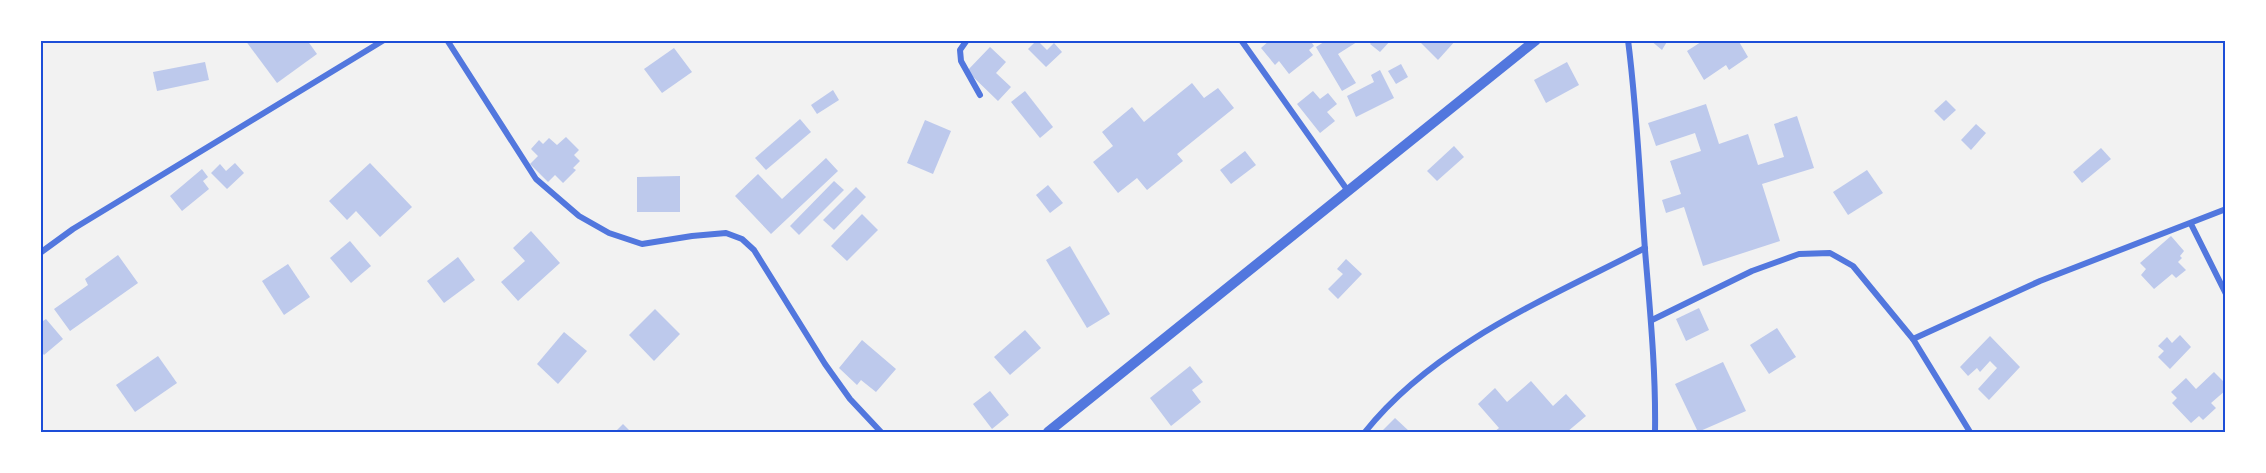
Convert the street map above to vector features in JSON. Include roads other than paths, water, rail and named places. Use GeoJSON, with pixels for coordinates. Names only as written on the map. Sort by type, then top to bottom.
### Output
{"type":"FeatureCollection","features":[{"type":"Feature","properties":{"kind":"street"},"geometry":{"type":"LineString","coordinates":[[40,253],[73,229],[384,40]]}},
{"type":"Feature","properties":{"kind":"street"},"geometry":{"type":"LineString","coordinates":[[447,40],[536,178],[579,216],[609,233],[642,244],[726,233],[742,239],[754,250],[825,364],[850,399],[881,432]]}},
{"type":"Feature","properties":{"kind":"street"},"geometry":{"type":"LineString","coordinates":[[967,40],[960,50],[961,61],[980,95]]}},
{"type":"Feature","properties":{"kind":"street"},"geometry":{"type":"LineString","coordinates":[[1241,40],[1348,191]]}},
{"type":"Feature","properties":{"kind":"street"},"geometry":{"type":"LineString","coordinates":[[1048,432],[1536,40]]}},
{"type":"Feature","properties":{"kind":"street"},"geometry":{"type":"LineString","coordinates":[[1628,40],[1635,91],[1652,320],[1655,432]]}},
{"type":"Feature","properties":{"kind":"street"},"geometry":{"type":"LineString","coordinates":[[1913,339],[2040,281],[2226,209]]}},
{"type":"Feature","properties":{"kind":"street"},"geometry":{"type":"LineString","coordinates":[[2191,224],[2226,294]]}},
{"type":"Feature","properties":{"kind":"street"},"geometry":{"type":"LineString","coordinates":[[1365,432],[1385,409],[1456,351],[1504,321],[1645,248]]}},
{"type":"Feature","properties":{"kind":"street"},"geometry":{"type":"LineString","coordinates":[[1652,320],[1752,271],[1799,254],[1830,253],[1853,266],[1913,339],[1970,432]]}}]}
